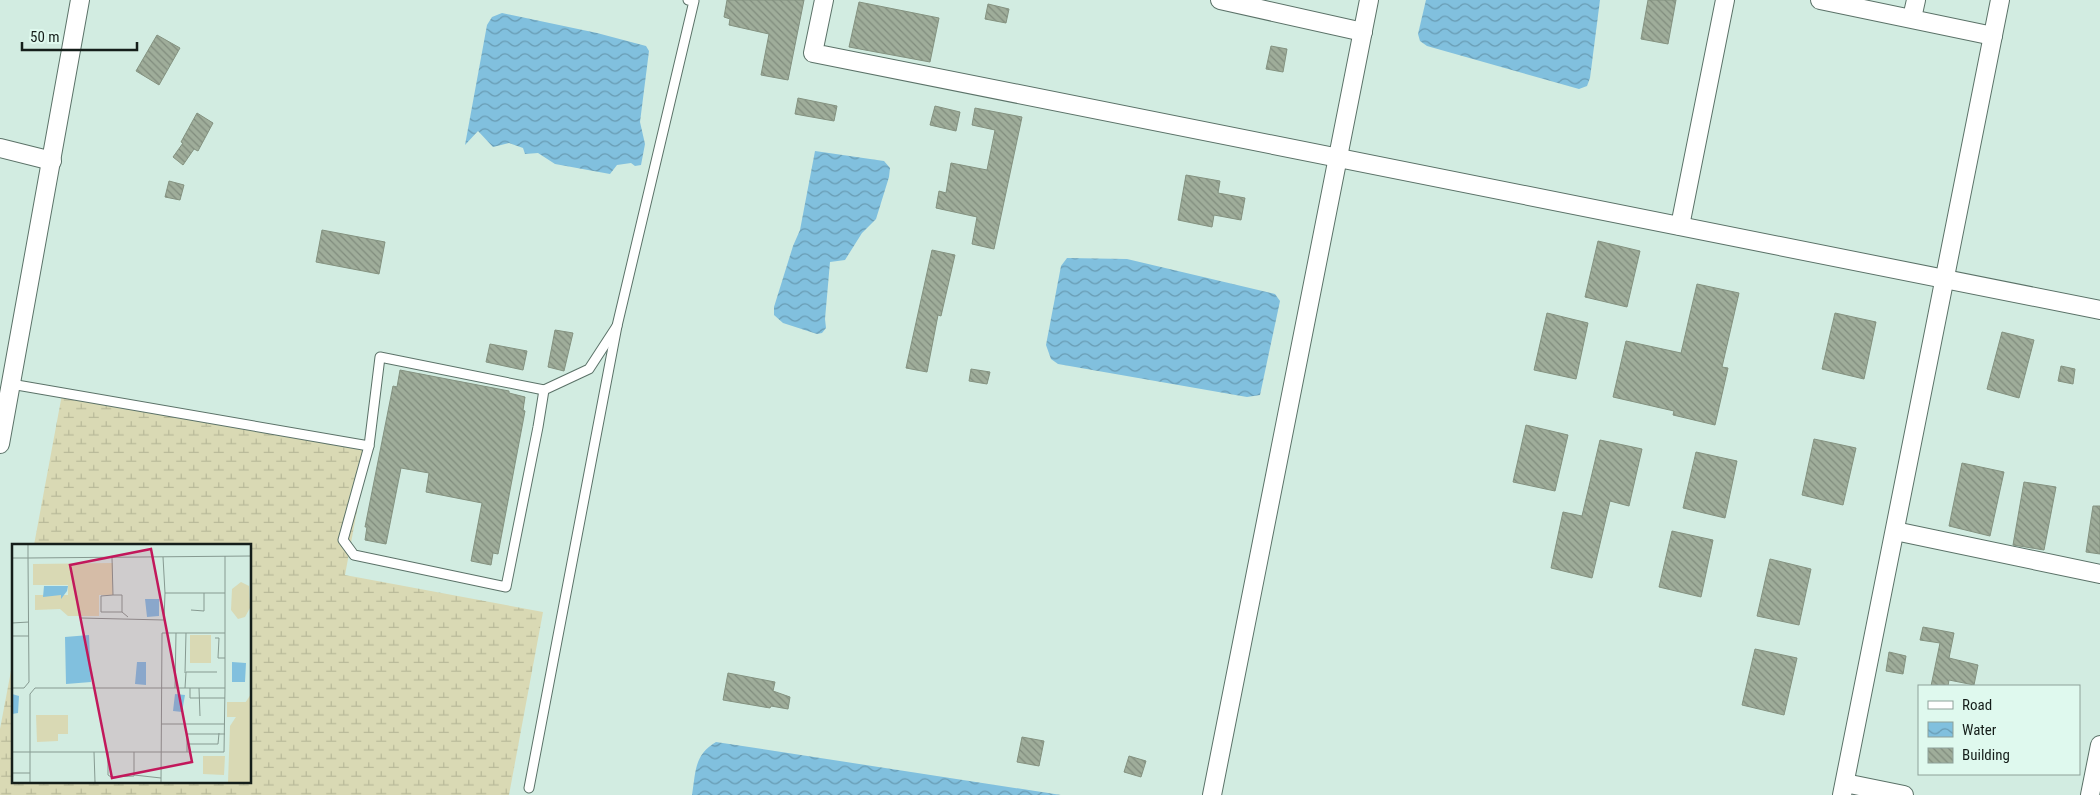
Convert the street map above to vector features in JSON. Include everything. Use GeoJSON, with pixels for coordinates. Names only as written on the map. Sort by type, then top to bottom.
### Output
{"type":"FeatureCollection","features":[{"type":"Feature","properties":{"kind":"street"},"geometry":{"type":"LineString","coordinates":[[0,444],[80,0]]}},
{"type":"Feature","properties":{"kind":"street"},"geometry":{"type":"LineString","coordinates":[[824,0],[813,53],[2100,310]]}},
{"type":"Feature","properties":{"kind":"street"},"geometry":{"type":"LineString","coordinates":[[1220,0],[1363,32]]}},
{"type":"Feature","properties":{"kind":"street"},"geometry":{"type":"LineString","coordinates":[[1212,795],[1369,0]]}},
{"type":"Feature","properties":{"kind":"street"},"geometry":{"type":"LineString","coordinates":[[1680,226],[1725,0]]}},
{"type":"Feature","properties":{"kind":"street"},"geometry":{"type":"LineString","coordinates":[[1820,0],[1993,36]]}},
{"type":"Feature","properties":{"kind":"street"},"geometry":{"type":"LineString","coordinates":[[1912,18],[1916,0]]}},
{"type":"Feature","properties":{"kind":"street"},"geometry":{"type":"LineString","coordinates":[[1904,795],[1844,789],[2000,0]]}},
{"type":"Feature","properties":{"kind":"street"},"geometry":{"type":"LineString","coordinates":[[0,148],[52,161]]}},
{"type":"Feature","properties":{"kind":"street"},"geometry":{"type":"LineString","coordinates":[[1895,531],[2100,574]]}},
{"type":"Feature","properties":{"kind":"street"},"geometry":{"type":"LineString","coordinates":[[2090,795],[2100,745]]}},
{"type":"Feature","properties":{"kind":"lane"},"geometry":{"type":"LineString","coordinates":[[529,788],[617,326],[694,1],[688,0]]}},
{"type":"Feature","properties":{"kind":"lane"},"geometry":{"type":"LineString","coordinates":[[544,390],[506,587],[354,555],[343,540],[369,446],[380,357],[544,390],[588,369],[617,326]]}},
{"type":"Feature","properties":{"kind":"lane"},"geometry":{"type":"LineString","coordinates":[[11,384],[369,446]]}},
{"type":"Feature","properties":{"kind":"green space"},"geometry":{"type":"Polygon","coordinates":[[[63,389],[369,446],[345,575],[543,612],[509,795],[0,795],[0,729],[12,666],[12,782],[251,782],[251,544],[34,544],[63,389]]]}},
{"type":"Feature","properties":{"kind":"water"},"geometry":{"type":"Polygon","coordinates":[[[1426,0],[1600,0],[1590,78],[1587,86],[1579,89],[1427,46],[1420,41],[1418,34],[1426,0]]]}},
{"type":"Feature","properties":{"kind":"water"},"geometry":{"type":"Polygon","coordinates":[[[502,13],[597,33],[646,46],[649,51],[640,122],[645,144],[641,165],[635,166],[631,163],[617,165],[610,174],[555,164],[538,153],[525,154],[523,148],[509,143],[493,147],[478,131],[465,145],[487,25],[492,17],[502,13]]]}},
{"type":"Feature","properties":{"kind":"water"},"geometry":{"type":"Polygon","coordinates":[[[815,151],[884,161],[890,168],[876,219],[862,233],[845,260],[830,262],[825,319],[826,328],[822,333],[817,334],[783,323],[774,315],[774,307],[793,246],[800,230],[815,151]]]}},
{"type":"Feature","properties":{"kind":"water"},"geometry":{"type":"Polygon","coordinates":[[[1067,258],[1127,259],[1275,294],[1280,301],[1260,395],[1247,397],[1058,364],[1051,359],[1046,345],[1061,266],[1067,258]]]}},
{"type":"Feature","properties":{"kind":"water"},"geometry":{"type":"Polygon","coordinates":[[[716,742],[1061,795],[692,795],[697,764],[704,752],[716,742]]]}},
{"type":"Feature","properties":{"kind":"building"},"geometry":{"type":"Polygon","coordinates":[[[727,0],[804,0],[788,80],[761,75],[769,34],[729,25],[730,19],[724,17],[727,0]]]}},
{"type":"Feature","properties":{"kind":"building"},"geometry":{"type":"Polygon","coordinates":[[[1648,0],[1676,0],[1668,44],[1641,39],[1648,0]]]}},
{"type":"Feature","properties":{"kind":"building"},"geometry":{"type":"Polygon","coordinates":[[[859,2],[939,18],[930,62],[849,47],[859,2]]]}},
{"type":"Feature","properties":{"kind":"building"},"geometry":{"type":"Polygon","coordinates":[[[988,4],[1009,9],[1006,23],[985,19],[988,4]]]}},
{"type":"Feature","properties":{"kind":"building"},"geometry":{"type":"Polygon","coordinates":[[[157,35],[180,48],[159,85],[136,71],[157,35]]]}},
{"type":"Feature","properties":{"kind":"building"},"geometry":{"type":"Polygon","coordinates":[[[1271,46],[1287,49],[1283,72],[1266,69],[1271,46]]]}},
{"type":"Feature","properties":{"kind":"building"},"geometry":{"type":"Polygon","coordinates":[[[798,98],[837,106],[834,121],[795,114],[798,98]]]}},
{"type":"Feature","properties":{"kind":"building"},"geometry":{"type":"Polygon","coordinates":[[[935,106],[960,112],[956,131],[930,125],[935,106]]]}},
{"type":"Feature","properties":{"kind":"building"},"geometry":{"type":"Polygon","coordinates":[[[975,108],[1022,117],[994,249],[972,244],[977,217],[936,208],[939,191],[946,193],[951,163],[987,170],[995,130],[972,125],[975,108]]]}},
{"type":"Feature","properties":{"kind":"building"},"geometry":{"type":"Polygon","coordinates":[[[197,113],[213,123],[198,151],[194,149],[183,165],[173,157],[183,143],[181,142],[197,113]]]}},
{"type":"Feature","properties":{"kind":"building"},"geometry":{"type":"Polygon","coordinates":[[[1186,175],[1220,181],[1218,193],[1245,198],[1241,220],[1214,215],[1212,227],[1178,220],[1186,175]]]}},
{"type":"Feature","properties":{"kind":"building"},"geometry":{"type":"Polygon","coordinates":[[[169,181],[184,185],[180,200],[165,197],[169,181]]]}},
{"type":"Feature","properties":{"kind":"building"},"geometry":{"type":"Polygon","coordinates":[[[322,230],[385,242],[379,274],[316,262],[322,230]]]}},
{"type":"Feature","properties":{"kind":"building"},"geometry":{"type":"Polygon","coordinates":[[[1598,241],[1640,251],[1627,307],[1585,297],[1598,241]]]}},
{"type":"Feature","properties":{"kind":"building"},"geometry":{"type":"Polygon","coordinates":[[[932,250],[955,255],[941,316],[938,315],[927,372],[906,368],[932,250]]]}},
{"type":"Feature","properties":{"kind":"building"},"geometry":{"type":"Polygon","coordinates":[[[1697,284],[1739,293],[1722,367],[1728,368],[1715,425],[1673,415],[1674,411],[1613,397],[1626,341],[1681,353],[1697,284]]]}},
{"type":"Feature","properties":{"kind":"building"},"geometry":{"type":"Polygon","coordinates":[[[1547,313],[1588,323],[1576,379],[1534,370],[1547,313]]]}},
{"type":"Feature","properties":{"kind":"building"},"geometry":{"type":"Polygon","coordinates":[[[1835,313],[1876,322],[1864,379],[1822,369],[1835,313]]]}},
{"type":"Feature","properties":{"kind":"building"},"geometry":{"type":"Polygon","coordinates":[[[555,330],[573,333],[564,371],[548,367],[555,330]]]}},
{"type":"Feature","properties":{"kind":"building"},"geometry":{"type":"Polygon","coordinates":[[[2002,332],[2034,340],[2019,398],[1987,389],[2002,332]]]}},
{"type":"Feature","properties":{"kind":"building"},"geometry":{"type":"Polygon","coordinates":[[[490,344],[527,351],[523,370],[486,362],[490,344]]]}},
{"type":"Feature","properties":{"kind":"building"},"geometry":{"type":"Polygon","coordinates":[[[2061,366],[2075,369],[2073,384],[2058,381],[2061,366]]]}},
{"type":"Feature","properties":{"kind":"building"},"geometry":{"type":"Polygon","coordinates":[[[971,369],[990,372],[987,384],[969,381],[971,369]]]}},
{"type":"Feature","properties":{"kind":"building"},"geometry":{"type":"Polygon","coordinates":[[[400,370],[509,391],[509,393],[525,397],[523,410],[525,411],[498,554],[493,553],[491,565],[471,561],[482,503],[426,492],[429,473],[401,468],[386,544],[365,540],[367,527],[365,527],[393,386],[397,387],[400,370]]]}},
{"type":"Feature","properties":{"kind":"building"},"geometry":{"type":"Polygon","coordinates":[[[1526,425],[1568,435],[1555,491],[1513,482],[1526,425]]]}},
{"type":"Feature","properties":{"kind":"building"},"geometry":{"type":"Polygon","coordinates":[[[1814,439],[1856,448],[1843,505],[1802,495],[1814,439]]]}},
{"type":"Feature","properties":{"kind":"building"},"geometry":{"type":"Polygon","coordinates":[[[1600,440],[1642,449],[1629,506],[1610,501],[1592,578],[1551,568],[1563,512],[1582,516],[1600,440]]]}},
{"type":"Feature","properties":{"kind":"building"},"geometry":{"type":"Polygon","coordinates":[[[1696,452],[1737,461],[1725,518],[1683,508],[1696,452]]]}},
{"type":"Feature","properties":{"kind":"building"},"geometry":{"type":"Polygon","coordinates":[[[1962,463],[2004,472],[1990,536],[1949,526],[1962,463]]]}},
{"type":"Feature","properties":{"kind":"building"},"geometry":{"type":"Polygon","coordinates":[[[2024,482],[2056,487],[2044,550],[2013,545],[2024,482]]]}},
{"type":"Feature","properties":{"kind":"building"},"geometry":{"type":"Polygon","coordinates":[[[2093,506],[2100,506],[2100,554],[2086,552],[2093,506]]]}},
{"type":"Feature","properties":{"kind":"building"},"geometry":{"type":"Polygon","coordinates":[[[1672,531],[1713,540],[1701,597],[1659,587],[1672,531]]]}},
{"type":"Feature","properties":{"kind":"building"},"geometry":{"type":"Polygon","coordinates":[[[1770,559],[1811,569],[1799,625],[1757,616],[1770,559]]]}},
{"type":"Feature","properties":{"kind":"building"},"geometry":{"type":"Polygon","coordinates":[[[1923,627],[1954,633],[1949,658],[1978,665],[1974,685],[1949,680],[1948,685],[1931,685],[1940,643],[1920,640],[1923,627]]]}},
{"type":"Feature","properties":{"kind":"building"},"geometry":{"type":"Polygon","coordinates":[[[1755,649],[1797,658],[1784,715],[1742,705],[1755,649]]]}},
{"type":"Feature","properties":{"kind":"building"},"geometry":{"type":"Polygon","coordinates":[[[1889,652],[1906,656],[1903,674],[1886,671],[1889,652]]]}},
{"type":"Feature","properties":{"kind":"building"},"geometry":{"type":"Polygon","coordinates":[[[728,673],[775,682],[773,691],[790,697],[788,709],[723,700],[728,673]]]}},
{"type":"Feature","properties":{"kind":"building"},"geometry":{"type":"Polygon","coordinates":[[[1022,737],[1044,741],[1039,766],[1017,762],[1022,737]]]}},
{"type":"Feature","properties":{"kind":"building"},"geometry":{"type":"Polygon","coordinates":[[[1129,756],[1146,761],[1141,777],[1124,772],[1129,756]]]}}]}
